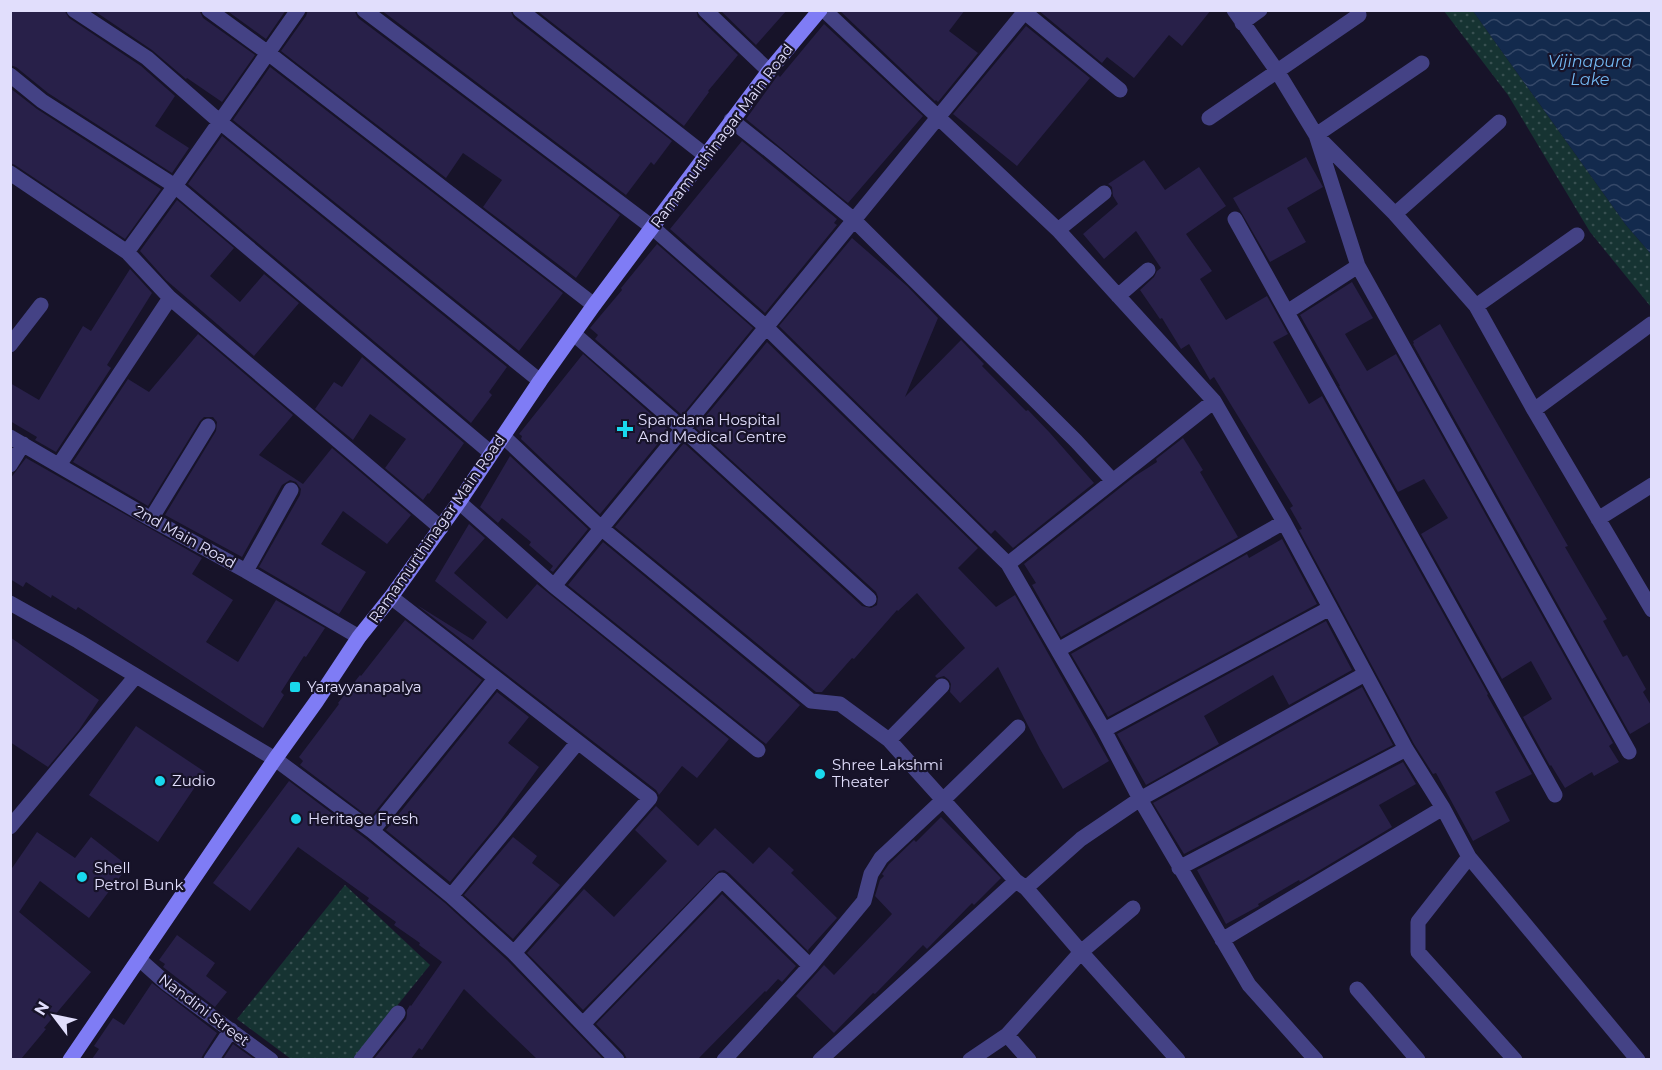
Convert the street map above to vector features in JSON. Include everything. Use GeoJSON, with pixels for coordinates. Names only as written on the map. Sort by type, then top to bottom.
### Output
{"type":"FeatureCollection","features":[{"type":"Feature","properties":{"kind":"main road","name":"Ramamurthinagar Main Road"},"geometry":{"type":"LineString","coordinates":[[70,1059],[274,759],[316,702],[358,637],[391,597],[441,528],[540,381],[731,120],[769,71],[822,10]]}},
{"type":"Feature","properties":{"kind":"street"},"geometry":{"type":"LineString","coordinates":[[74,10],[147,58],[220,122],[540,381]]}},
{"type":"Feature","properties":{"kind":"street"},"geometry":{"type":"LineString","coordinates":[[209,10],[268,53],[594,306]]}},
{"type":"Feature","properties":{"kind":"street"},"geometry":{"type":"LineString","coordinates":[[127,252],[176,186],[298,10]]}},
{"type":"Feature","properties":{"kind":"street"},"geometry":{"type":"LineString","coordinates":[[364,10],[652,227],[766,327],[1008,564],[1104,730],[1179,868],[1249,985],[1316,1059]]}},
{"type":"Feature","properties":{"kind":"street"},"geometry":{"type":"LineString","coordinates":[[520,10],[705,155]]}},
{"type":"Feature","properties":{"kind":"street"},"geometry":{"type":"LineString","coordinates":[[705,10],[769,71]]}},
{"type":"Feature","properties":{"kind":"street"},"geometry":{"type":"LineString","coordinates":[[822,10],[1058,230],[1214,401],[1284,522],[1365,674],[1443,808],[1469,858],[1638,1059]]}},
{"type":"Feature","properties":{"kind":"street"},"geometry":{"type":"LineString","coordinates":[[1260,10],[1238,17],[1277,71],[1316,135],[1358,266],[1629,752]]}},
{"type":"Feature","properties":{"kind":"street"},"geometry":{"type":"LineString","coordinates":[[554,586],[1024,11],[1120,90]]}},
{"type":"Feature","properties":{"kind":"street"},"geometry":{"type":"LineString","coordinates":[[1209,118],[1359,15]]}},
{"type":"Feature","properties":{"kind":"street"},"geometry":{"type":"LineString","coordinates":[[1316,135],[1422,63]]}},
{"type":"Feature","properties":{"kind":"street"},"geometry":{"type":"LineString","coordinates":[[10,75],[42,101],[176,186],[491,453]]}},
{"type":"Feature","properties":{"kind":"street"},"geometry":{"type":"LineString","coordinates":[[731,120],[854,220],[1068,433],[1113,481]]}},
{"type":"Feature","properties":{"kind":"street"},"geometry":{"type":"LineString","coordinates":[[1395,214],[1499,122]]}},
{"type":"Feature","properties":{"kind":"street"},"geometry":{"type":"LineString","coordinates":[[1316,135],[1395,214],[1476,306],[1598,519],[1649,600]]}},
{"type":"Feature","properties":{"kind":"street"},"geometry":{"type":"LineString","coordinates":[[10,173],[127,252],[170,298],[441,528]]}},
{"type":"Feature","properties":{"kind":"street"},"geometry":{"type":"LineString","coordinates":[[1058,230],[1104,193]]}},
{"type":"Feature","properties":{"kind":"street"},"geometry":{"type":"LineString","coordinates":[[1235,219],[1555,795]]}},
{"type":"Feature","properties":{"kind":"street"},"geometry":{"type":"LineString","coordinates":[[1476,306],[1577,235]]}},
{"type":"Feature","properties":{"kind":"street"},"geometry":{"type":"LineString","coordinates":[[1287,312],[1358,266]]}},
{"type":"Feature","properties":{"kind":"street"},"geometry":{"type":"LineString","coordinates":[[1118,296],[1148,270]]}},
{"type":"Feature","properties":{"kind":"street"},"geometry":{"type":"LineString","coordinates":[[59,465],[170,298]]}},
{"type":"Feature","properties":{"kind":"street"},"geometry":{"type":"LineString","coordinates":[[10,345],[41,305]]}},
{"type":"Feature","properties":{"kind":"street"},"geometry":{"type":"LineString","coordinates":[[1534,410],[1651,324]]}},
{"type":"Feature","properties":{"kind":"street"},"geometry":{"type":"LineString","coordinates":[[574,334],[683,429],[869,599]]}},
{"type":"Feature","properties":{"kind":"street"},"geometry":{"type":"LineString","coordinates":[[1008,564],[1214,401]]}},
{"type":"Feature","properties":{"kind":"street"},"geometry":{"type":"LineString","coordinates":[[151,519],[208,426]]}},
{"type":"Feature","properties":{"kind":"street"},"geometry":{"type":"LineString","coordinates":[[503,436],[601,528],[811,701],[840,704],[889,740],[1178,1059]]}},
{"type":"Feature","properties":{"kind":"street"},"geometry":{"type":"LineString","coordinates":[[10,465],[17,440]]}},
{"type":"Feature","properties":{"kind":"street","name":"2nd Main Road"},"geometry":{"type":"LineString","coordinates":[[17,440],[358,637]]}},
{"type":"Feature","properties":{"kind":"street"},"geometry":{"type":"LineString","coordinates":[[1598,519],[1652,485]]}},
{"type":"Feature","properties":{"kind":"street"},"geometry":{"type":"LineString","coordinates":[[246,571],[291,490]]}},
{"type":"Feature","properties":{"kind":"street"},"geometry":{"type":"LineString","coordinates":[[459,502],[554,586],[758,750]]}},
{"type":"Feature","properties":{"kind":"street"},"geometry":{"type":"LineString","coordinates":[[1058,650],[1284,522]]}},
{"type":"Feature","properties":{"kind":"street"},"geometry":{"type":"LineString","coordinates":[[391,597],[650,798],[514,953]]}},
{"type":"Feature","properties":{"kind":"street"},"geometry":{"type":"LineString","coordinates":[[10,603],[274,759],[372,831],[451,896],[514,953],[617,1059]]}},
{"type":"Feature","properties":{"kind":"street"},"geometry":{"type":"LineString","coordinates":[[1104,730],[1330,608]]}},
{"type":"Feature","properties":{"kind":"street"},"geometry":{"type":"LineString","coordinates":[[820,1059],[1021,884],[1081,838],[1140,799],[1365,674]]}},
{"type":"Feature","properties":{"kind":"street"},"geometry":{"type":"LineString","coordinates":[[10,827],[136,676]]}},
{"type":"Feature","properties":{"kind":"street"},"geometry":{"type":"LineString","coordinates":[[372,831],[495,679]]}},
{"type":"Feature","properties":{"kind":"street"},"geometry":{"type":"LineString","coordinates":[[889,740],[942,686]]}},
{"type":"Feature","properties":{"kind":"street"},"geometry":{"type":"LineString","coordinates":[[724,1059],[810,966],[864,901],[871,874],[881,858],[1018,727]]}},
{"type":"Feature","properties":{"kind":"street"},"geometry":{"type":"LineString","coordinates":[[451,896],[578,742]]}},
{"type":"Feature","properties":{"kind":"street"},"geometry":{"type":"LineString","coordinates":[[1179,868],[1406,748]]}},
{"type":"Feature","properties":{"kind":"street"},"geometry":{"type":"LineString","coordinates":[[1222,940],[1443,808]]}},
{"type":"Feature","properties":{"kind":"street"},"geometry":{"type":"LineString","coordinates":[[1469,858],[1418,922],[1418,952],[1515,1059]]}},
{"type":"Feature","properties":{"kind":"street"},"geometry":{"type":"LineString","coordinates":[[583,1024],[723,880],[810,966]]}},
{"type":"Feature","properties":{"kind":"street"},"geometry":{"type":"LineString","coordinates":[[970,1059],[1007,1035],[1081,952],[1133,908]]}},
{"type":"Feature","properties":{"kind":"street","name":"Nandini Street"},"geometry":{"type":"LineString","coordinates":[[139,959],[166,983],[271,1059]]}},
{"type":"Feature","properties":{"kind":"street"},"geometry":{"type":"LineString","coordinates":[[1357,989],[1418,1059]]}},
{"type":"Feature","properties":{"kind":"street"},"geometry":{"type":"LineString","coordinates":[[362,1059],[398,1013]]}},
{"type":"Feature","properties":{"kind":"street"},"geometry":{"type":"LineString","coordinates":[[211,1059],[231,1030]]}},
{"type":"Feature","properties":{"kind":"street"},"geometry":{"type":"LineString","coordinates":[[1007,1035],[1029,1059]]}},
{"type":"Feature","properties":{"kind":"green space"},"geometry":{"type":"Polygon","coordinates":[[[1444,11],[1473,11],[1626,225],[1651,254],[1651,307],[1590,232],[1508,95],[1444,11]]]}},
{"type":"Feature","properties":{"kind":"green space"},"geometry":{"type":"Polygon","coordinates":[[[345,885],[430,965],[354,1059],[291,1059],[237,1019],[345,885]]]}},
{"type":"Feature","properties":{"kind":"water","name":"Vijinapura Lake"},"geometry":{"type":"Polygon","coordinates":[[[1473,11],[1651,11],[1651,254],[1626,225],[1473,11]]]}},
{"type":"Feature","properties":{"kind":"building"},"geometry":{"type":"Polygon","coordinates":[[[10,10],[64,10],[69,18],[141,66],[175,96],[155,126],[189,148],[172,173],[48,93],[16,67],[10,65],[10,10]]]}},
{"type":"Feature","properties":{"kind":"building"},"geometry":{"type":"Polygon","coordinates":[[[93,10],[199,10],[203,18],[255,55],[222,102],[186,79],[152,50],[93,10]]]}},
{"type":"Feature","properties":{"kind":"building"},"geometry":{"type":"Polygon","coordinates":[[[226,10],[286,10],[266,39],[226,10]]]}},
{"type":"Feature","properties":{"kind":"building"},"geometry":{"type":"Polygon","coordinates":[[[308,10],[354,10],[358,18],[620,215],[576,278],[483,207],[502,180],[463,153],[446,178],[281,51],[308,10]]]}},
{"type":"Feature","properties":{"kind":"building"},"geometry":{"type":"Polygon","coordinates":[[[381,10],[510,10],[514,18],[672,141],[654,165],[651,162],[626,195],[381,10]]]}},
{"type":"Feature","properties":{"kind":"building"},"geometry":{"type":"Polygon","coordinates":[[[536,10],[696,10],[698,17],[738,55],[708,91],[684,126],[536,10]]]}},
{"type":"Feature","properties":{"kind":"building"},"geometry":{"type":"Polygon","coordinates":[[[720,10],[787,10],[756,45],[720,10]]]}},
{"type":"Feature","properties":{"kind":"building"},"geometry":{"type":"Polygon","coordinates":[[[839,10],[965,10],[949,31],[978,53],[938,102],[839,10]]]}},
{"type":"Feature","properties":{"kind":"building"},"geometry":{"type":"Polygon","coordinates":[[[1038,10],[1211,10],[1182,46],[1169,35],[1134,78],[1107,57],[1102,63],[1038,10]]]}},
{"type":"Feature","properties":{"kind":"building"},"geometry":{"type":"Polygon","coordinates":[[[824,24],[923,116],[848,203],[746,119],[778,75],[780,77],[824,24]]]}},
{"type":"Feature","properties":{"kind":"building"},"geometry":{"type":"Polygon","coordinates":[[[1026,26],[1090,78],[1017,166],[953,114],[1026,26]]]}},
{"type":"Feature","properties":{"kind":"building"},"geometry":{"type":"Polygon","coordinates":[[[270,67],[563,293],[519,351],[233,120],[270,67]]]}},
{"type":"Feature","properties":{"kind":"building"},"geometry":{"type":"Polygon","coordinates":[[[10,88],[37,109],[161,189],[125,239],[10,163],[10,88]]]}},
{"type":"Feature","properties":{"kind":"building"},"geometry":{"type":"Polygon","coordinates":[[[222,136],[507,367],[489,392],[492,395],[471,423],[188,184],[222,136]]]}},
{"type":"Feature","properties":{"kind":"building"},"geometry":{"type":"Polygon","coordinates":[[[742,141],[837,219],[834,223],[837,225],[765,313],[670,229],[742,141]]]}},
{"type":"Feature","properties":{"kind":"building"},"geometry":{"type":"Polygon","coordinates":[[[1306,157],[1323,187],[1287,208],[1306,242],[1270,262],[1233,198],[1306,157]]]}},
{"type":"Feature","properties":{"kind":"building"},"geometry":{"type":"Polygon","coordinates":[[[1144,160],[1165,190],[1199,167],[1226,206],[1186,234],[1212,271],[1200,279],[1226,320],[1267,296],[1288,334],[1273,342],[1309,404],[1322,396],[1532,774],[1495,792],[1510,821],[1473,841],[1436,773],[1433,774],[1414,744],[1299,530],[1302,529],[1290,508],[1293,506],[1214,377],[1210,380],[1189,344],[1181,349],[1162,318],[1160,319],[1140,290],[1161,268],[1136,231],[1104,259],[1083,234],[1118,204],[1113,196],[1112,187],[1108,184],[1144,160]]]}},
{"type":"Feature","properties":{"kind":"building"},"geometry":{"type":"Polygon","coordinates":[[[177,200],[234,248],[210,276],[240,302],[264,274],[299,303],[254,356],[166,280],[140,251],[177,200]]]}},
{"type":"Feature","properties":{"kind":"building"},"geometry":{"type":"Polygon","coordinates":[[[852,238],[907,286],[938,318],[905,397],[961,340],[984,364],[982,366],[1026,411],[1028,410],[1094,483],[1013,548],[995,530],[991,534],[779,326],[852,238]]]}},
{"type":"Feature","properties":{"kind":"building"},"geometry":{"type":"Polygon","coordinates":[[[657,244],[753,328],[682,415],[595,339],[598,335],[590,328],[657,244]]]}},
{"type":"Feature","properties":{"kind":"building"},"geometry":{"type":"Polygon","coordinates":[[[130,269],[152,293],[107,365],[111,368],[56,452],[35,440],[37,437],[10,421],[10,383],[39,400],[83,326],[91,331],[130,269]]]}},
{"type":"Feature","properties":{"kind":"building"},"geometry":{"type":"Polygon","coordinates":[[[1352,282],[1373,318],[1345,334],[1367,371],[1396,354],[1613,743],[1609,746],[1619,762],[1594,776],[1592,772],[1565,788],[1550,766],[1523,717],[1552,699],[1531,661],[1502,679],[1421,534],[1448,518],[1424,479],[1398,492],[1300,315],[1352,282]]]}},
{"type":"Feature","properties":{"kind":"building"},"geometry":{"type":"Polygon","coordinates":[[[1440,324],[1568,546],[1565,547],[1607,619],[1603,621],[1623,657],[1627,655],[1646,689],[1643,692],[1652,707],[1652,721],[1630,734],[1413,344],[1413,341],[1440,324]]]}},
{"type":"Feature","properties":{"kind":"building"},"geometry":{"type":"Polygon","coordinates":[[[198,334],[293,415],[259,455],[303,484],[332,448],[411,515],[387,544],[343,511],[321,544],[366,572],[339,614],[259,567],[300,495],[301,489],[296,482],[290,480],[282,485],[242,557],[165,515],[216,431],[217,422],[213,417],[204,417],[200,421],[148,506],[73,462],[128,379],[149,392],[198,334]]]}},
{"type":"Feature","properties":{"kind":"building"},"geometry":{"type":"Polygon","coordinates":[[[767,342],[978,548],[958,568],[996,607],[1015,595],[1109,761],[1063,789],[998,667],[960,703],[950,692],[949,680],[944,676],[937,678],[935,676],[965,648],[917,593],[897,610],[822,692],[816,692],[615,527],[684,443],[862,606],[871,608],[877,605],[876,592],[696,428],[767,342]]]}},
{"type":"Feature","properties":{"kind":"building"},"geometry":{"type":"Polygon","coordinates":[[[583,354],[669,430],[600,514],[521,439],[522,436],[519,434],[583,354]]]}},
{"type":"Feature","properties":{"kind":"building"},"geometry":{"type":"Polygon","coordinates":[[[362,357],[464,443],[423,500],[385,468],[406,439],[370,414],[353,440],[315,409],[334,382],[342,387],[362,357]]]}},
{"type":"Feature","properties":{"kind":"building"},"geometry":{"type":"Polygon","coordinates":[[[1183,438],[1203,470],[1200,472],[1238,537],[1061,637],[1032,585],[1036,583],[1024,564],[1135,476],[1157,462],[1156,459],[1183,438]]]}},
{"type":"Feature","properties":{"kind":"building"},"geometry":{"type":"Polygon","coordinates":[[[510,456],[588,529],[553,572],[550,570],[553,566],[529,545],[531,542],[502,518],[498,523],[480,507],[510,456]]]}},
{"type":"Feature","properties":{"kind":"building"},"geometry":{"type":"Polygon","coordinates":[[[26,458],[202,558],[192,574],[233,600],[206,642],[238,662],[276,600],[325,628],[281,692],[284,695],[263,728],[78,607],[76,610],[26,582],[23,587],[10,579],[10,479],[26,458]]]}},
{"type":"Feature","properties":{"kind":"building"},"geometry":{"type":"Polygon","coordinates":[[[469,524],[485,538],[454,573],[507,619],[537,584],[729,739],[697,778],[682,766],[659,795],[656,790],[417,605],[473,640],[487,622],[435,581],[469,524]]]}},
{"type":"Feature","properties":{"kind":"building"},"geometry":{"type":"Polygon","coordinates":[[[1282,539],[1317,604],[1108,717],[1071,654],[1247,554],[1249,558],[1282,539]]]}},
{"type":"Feature","properties":{"kind":"building"},"geometry":{"type":"Polygon","coordinates":[[[603,542],[800,705],[766,744],[568,585],[603,542]]]}},
{"type":"Feature","properties":{"kind":"building"},"geometry":{"type":"Polygon","coordinates":[[[405,620],[482,680],[370,818],[300,765],[303,761],[299,757],[338,703],[405,620]]]}},
{"type":"Feature","properties":{"kind":"building"},"geometry":{"type":"Polygon","coordinates":[[[1326,621],[1352,670],[1289,705],[1273,675],[1204,716],[1219,744],[1146,785],[1117,734],[1326,621]]]}},
{"type":"Feature","properties":{"kind":"building"},"geometry":{"type":"Polygon","coordinates":[[[10,637],[99,700],[79,730],[48,767],[10,742],[10,637]]]}},
{"type":"Feature","properties":{"kind":"building"},"geometry":{"type":"Polygon","coordinates":[[[1362,687],[1393,745],[1184,854],[1153,803],[1362,687]]]}},
{"type":"Feature","properties":{"kind":"building"},"geometry":{"type":"Polygon","coordinates":[[[497,692],[529,717],[508,743],[539,767],[497,825],[450,882],[386,830],[497,692]]]}},
{"type":"Feature","properties":{"kind":"building"},"geometry":{"type":"Polygon","coordinates":[[[136,726],[205,772],[158,842],[89,795],[136,726]]]}},
{"type":"Feature","properties":{"kind":"building"},"geometry":{"type":"Polygon","coordinates":[[[1403,762],[1416,784],[1379,805],[1392,827],[1226,924],[1197,870],[1403,762]]]}},
{"type":"Feature","properties":{"kind":"building"},"geometry":{"type":"Polygon","coordinates":[[[289,781],[445,903],[507,960],[603,1059],[537,1059],[464,989],[422,1050],[419,1048],[411,1059],[374,1059],[406,1019],[410,1005],[442,962],[394,925],[396,922],[367,901],[369,898],[298,847],[250,911],[213,883],[289,781]]]}},
{"type":"Feature","properties":{"kind":"building"},"geometry":{"type":"Polygon","coordinates":[[[656,806],[698,846],[715,828],[753,864],[769,847],[794,870],[791,873],[837,918],[808,950],[809,952],[729,873],[724,870],[719,871],[583,1010],[527,953],[584,889],[614,917],[667,861],[635,830],[656,806]]]}},
{"type":"Feature","properties":{"kind":"building"},"geometry":{"type":"Polygon","coordinates":[[[941,817],[1001,878],[974,905],[972,903],[927,949],[923,945],[834,1033],[796,996],[824,965],[834,975],[892,914],[875,896],[880,880],[884,876],[882,874],[889,864],[941,817]]]}},
{"type":"Feature","properties":{"kind":"building"},"geometry":{"type":"Polygon","coordinates":[[[37,832],[75,858],[91,837],[128,866],[89,918],[40,881],[19,912],[91,972],[21,1059],[10,1059],[10,871],[37,832]]]}},
{"type":"Feature","properties":{"kind":"building"},"geometry":{"type":"Polygon","coordinates":[[[513,837],[537,856],[532,863],[560,885],[513,939],[464,895],[513,837]]]}},
{"type":"Feature","properties":{"kind":"building"},"geometry":{"type":"Polygon","coordinates":[[[722,894],[796,966],[782,982],[778,979],[765,991],[698,1059],[627,1059],[596,1024],[722,894]]]}},
{"type":"Feature","properties":{"kind":"building"},"geometry":{"type":"Polygon","coordinates":[[[177,935],[215,963],[206,976],[227,992],[215,1007],[163,967],[165,964],[159,960],[177,935]]]}},
{"type":"Feature","properties":{"kind":"building"},"geometry":{"type":"Polygon","coordinates":[[[152,983],[217,1033],[201,1059],[92,1059],[99,1049],[94,1046],[113,1018],[124,1025],[152,983]]]}},
{"type":"Feature","properties":{"kind":"building"},"geometry":{"type":"Polygon","coordinates":[[[233,1044],[254,1059],[223,1059],[233,1044]]]}},
{"type":"Feature","properties":{"kind":"place","name":"Spandana Hospital And Medical Centre"},"geometry":{"type":"Point","coordinates":[625,429]}},
{"type":"Feature","properties":{"kind":"place","name":"Yarayyanapalya"},"geometry":{"type":"Point","coordinates":[295,687]}},
{"type":"Feature","properties":{"kind":"place","name":"Shree Lakshmi Theater"},"geometry":{"type":"Point","coordinates":[820,774]}},
{"type":"Feature","properties":{"kind":"place","name":"Zudio"},"geometry":{"type":"Point","coordinates":[160,781]}},
{"type":"Feature","properties":{"kind":"place","name":"Heritage Fresh"},"geometry":{"type":"Point","coordinates":[296,819]}},
{"type":"Feature","properties":{"kind":"place","name":"Shell Petrol Bunk"},"geometry":{"type":"Point","coordinates":[82,877]}}]}
